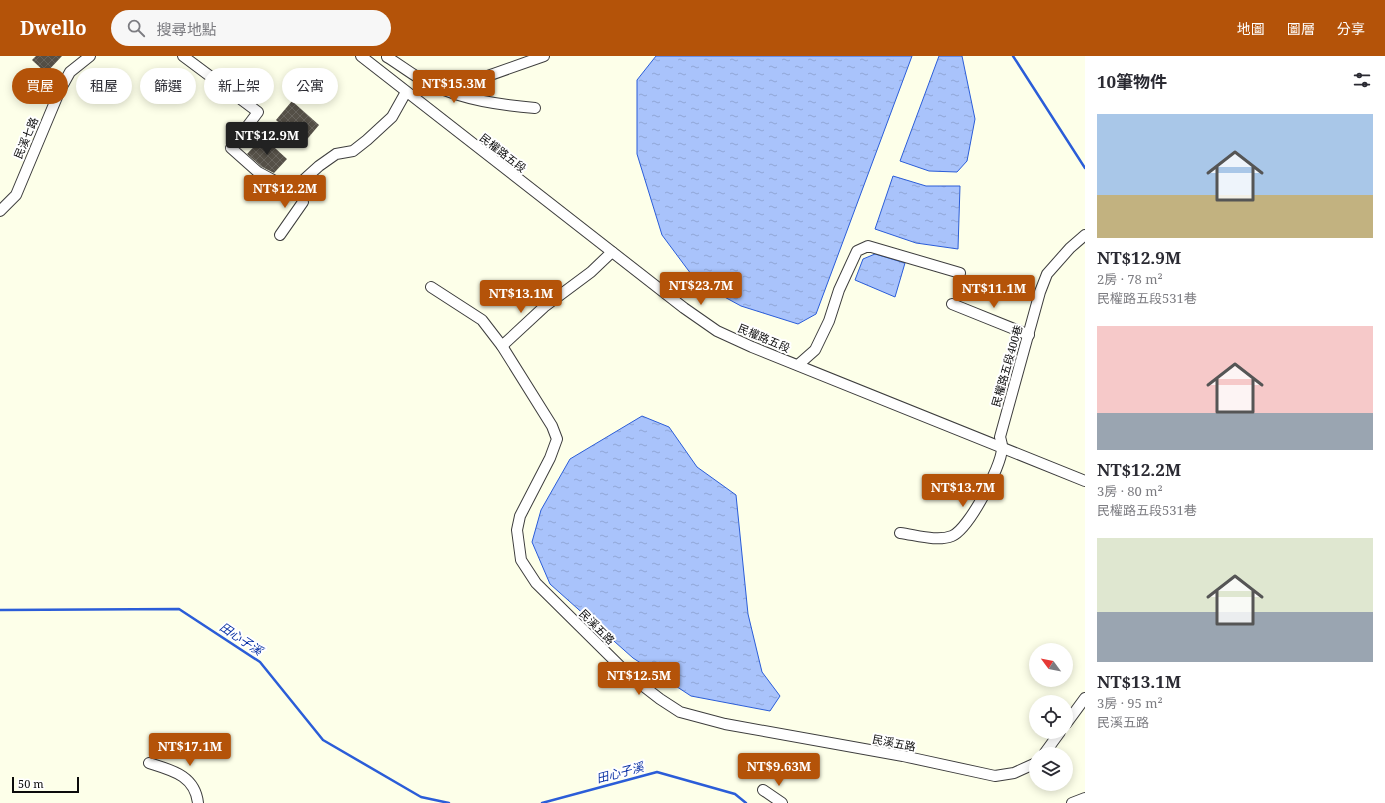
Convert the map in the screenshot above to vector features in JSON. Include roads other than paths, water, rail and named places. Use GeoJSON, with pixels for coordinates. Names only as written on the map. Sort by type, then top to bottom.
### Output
{"type":"FeatureCollection","features":[{"type":"Feature","properties":{"kind":"street","name":"民溪七路"},"geometry":{"type":"LineString","coordinates":[[0,211],[16,195],[66,78],[70,72],[90,56]]}},
{"type":"Feature","properties":{"kind":"street"},"geometry":{"type":"LineString","coordinates":[[183,56],[258,112],[231,148],[258,172],[290,189],[298,185],[319,166],[336,154],[353,151],[368,140],[392,117],[406,92]]}},
{"type":"Feature","properties":{"kind":"street","name":"民權路五段"},"geometry":{"type":"LineString","coordinates":[[361,56],[684,308],[717,331],[798,366],[1085,482]]}},
{"type":"Feature","properties":{"kind":"street"},"geometry":{"type":"LineString","coordinates":[[448,90],[544,56]]}},
{"type":"Feature","properties":{"kind":"street"},"geometry":{"type":"LineString","coordinates":[[370,63],[387,57],[432,85],[494,103],[535,108]]}},
{"type":"Feature","properties":{"kind":"street"},"geometry":{"type":"LineString","coordinates":[[280,234],[303,202],[298,185]]}},
{"type":"Feature","properties":{"kind":"street","name":"民權路五段400巷"},"geometry":{"type":"LineString","coordinates":[[1003,449],[1000,437],[1040,292],[1047,274],[1070,248],[1085,235]]}},
{"type":"Feature","properties":{"kind":"street"},"geometry":{"type":"LineString","coordinates":[[798,366],[815,350],[829,321],[839,290],[857,251],[868,246],[960,274]]}},
{"type":"Feature","properties":{"kind":"street"},"geometry":{"type":"LineString","coordinates":[[502,346],[544,306],[591,272],[612,252]]}},
{"type":"Feature","properties":{"kind":"street","name":"民溪五路"},"geometry":{"type":"LineString","coordinates":[[431,287],[482,320],[502,346],[552,426],[557,439],[550,458],[520,516],[517,530],[521,560],[536,583],[629,675],[680,712],[725,724],[903,756],[995,776],[1014,773],[1029,766]]}},
{"type":"Feature","properties":{"kind":"street"},"geometry":{"type":"LineString","coordinates":[[952,304],[1029,335]]}},
{"type":"Feature","properties":{"kind":"street"},"geometry":{"type":"LineString","coordinates":[[900,533],[938,538],[954,536],[977,510],[997,468],[1003,449]]}},
{"type":"Feature","properties":{"kind":"street"},"geometry":{"type":"LineString","coordinates":[[1073,714],[1085,698]]}},
{"type":"Feature","properties":{"kind":"street"},"geometry":{"type":"LineString","coordinates":[[149,764],[183,775],[197,797],[198,803]]}},
{"type":"Feature","properties":{"kind":"street"},"geometry":{"type":"LineString","coordinates":[[763,790],[782,803]]}},
{"type":"Feature","properties":{"kind":"street"},"geometry":{"type":"LineString","coordinates":[[1072,803],[1085,798]]}},
{"type":"Feature","properties":{"kind":"water"},"geometry":{"type":"Polygon","coordinates":[[[656,56],[912,56],[816,314],[798,324],[741,306],[697,282],[662,235],[637,154],[637,80],[656,56]]]}},
{"type":"Feature","properties":{"kind":"water"},"geometry":{"type":"Polygon","coordinates":[[[939,56],[962,56],[975,119],[967,161],[957,172],[929,171],[900,161],[939,56]]]}},
{"type":"Feature","properties":{"kind":"water"},"geometry":{"type":"Polygon","coordinates":[[[893,176],[926,186],[960,186],[958,249],[916,243],[875,229],[893,176]]]}},
{"type":"Feature","properties":{"kind":"water"},"geometry":{"type":"Polygon","coordinates":[[[875,254],[905,263],[895,297],[855,280],[863,259],[875,254]]]}},
{"type":"Feature","properties":{"kind":"water"},"geometry":{"type":"Polygon","coordinates":[[[642,416],[669,427],[697,467],[736,495],[748,614],[762,672],[780,696],[770,711],[691,696],[633,658],[550,584],[532,542],[541,510],[570,459],[642,416]]]}},
{"type":"Feature","properties":{"kind":"waterway"},"geometry":{"type":"LineString","coordinates":[[1013,56],[1085,168]]}},
{"type":"Feature","properties":{"kind":"waterway","name":"田心子溪"},"geometry":{"type":"LineString","coordinates":[[0,610],[179,609],[260,662],[323,740],[421,797],[449,803]]}},
{"type":"Feature","properties":{"kind":"waterway","name":"田心子溪"},"geometry":{"type":"LineString","coordinates":[[542,803],[657,772],[735,794],[746,803]]}}]}
